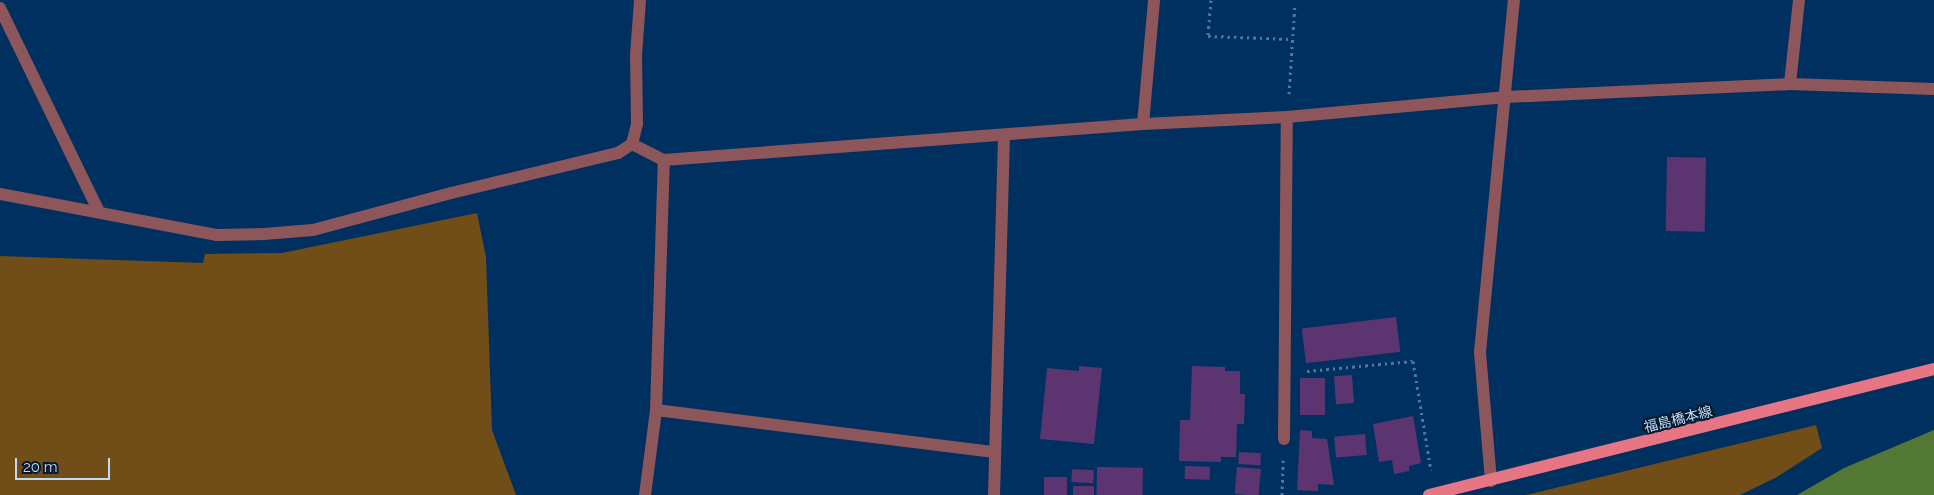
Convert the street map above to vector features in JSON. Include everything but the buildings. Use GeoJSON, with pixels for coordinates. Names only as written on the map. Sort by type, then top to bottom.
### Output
{"type":"FeatureCollection","features":[{"type":"Feature","properties":{"kind":"main road","name":"福島橋本線"},"geometry":{"type":"LineString","coordinates":[[1432,494],[1491,481],[1934,369]]}},
{"type":"Feature","properties":{"kind":"street"},"geometry":{"type":"LineString","coordinates":[[0,194],[217,235],[264,234],[313,230],[451,193],[618,153],[632,144],[638,124],[636,55],[640,0]]}},
{"type":"Feature","properties":{"kind":"street"},"geometry":{"type":"LineString","coordinates":[[1143,124],[1154,0]]}},
{"type":"Feature","properties":{"kind":"street"},"geometry":{"type":"LineString","coordinates":[[1491,481],[1480,352],[1514,0]]}},
{"type":"Feature","properties":{"kind":"street"},"geometry":{"type":"LineString","coordinates":[[1790,84],[1799,0]]}},
{"type":"Feature","properties":{"kind":"street"},"geometry":{"type":"LineString","coordinates":[[0,8],[99,212]]}},
{"type":"Feature","properties":{"kind":"street"},"geometry":{"type":"LineString","coordinates":[[632,144],[664,160],[1143,124],[1287,117],[1506,97],[1790,84],[1934,89]]}},
{"type":"Feature","properties":{"kind":"street"},"geometry":{"type":"LineString","coordinates":[[1284,440],[1287,117]]}},
{"type":"Feature","properties":{"kind":"street"},"geometry":{"type":"LineString","coordinates":[[994,495],[1004,135]]}},
{"type":"Feature","properties":{"kind":"street"},"geometry":{"type":"LineString","coordinates":[[645,495],[656,410],[664,160]]}},
{"type":"Feature","properties":{"kind":"street"},"geometry":{"type":"LineString","coordinates":[[656,410],[994,452]]}},
{"type":"Feature","properties":{"kind":"path"},"geometry":{"type":"LineString","coordinates":[[1211,0],[1208,36],[1291,39]]}},
{"type":"Feature","properties":{"kind":"path"},"geometry":{"type":"LineString","coordinates":[[1287,117],[1291,39],[1295,4]]}},
{"type":"Feature","properties":{"kind":"path"},"geometry":{"type":"LineString","coordinates":[[1285,373],[1413,361],[1432,494]]}},
{"type":"Feature","properties":{"kind":"path"},"geometry":{"type":"LineString","coordinates":[[1282,495],[1284,440]]}},
{"type":"Feature","properties":{"kind":"shaded area"},"geometry":{"type":"Polygon","coordinates":[[[477,213],[486,257],[492,430],[516,495],[0,495],[0,256],[203,263],[205,254],[282,253],[477,213]]]}},
{"type":"Feature","properties":{"kind":"shaded area"},"geometry":{"type":"Polygon","coordinates":[[[1816,425],[1822,448],[1777,477],[1740,495],[1526,495],[1816,425]]]}},
{"type":"Feature","properties":{"kind":"shaded area"},"geometry":{"type":"Polygon","coordinates":[[[1934,430],[1934,495],[1797,495],[1844,468],[1934,430]]]}}]}
